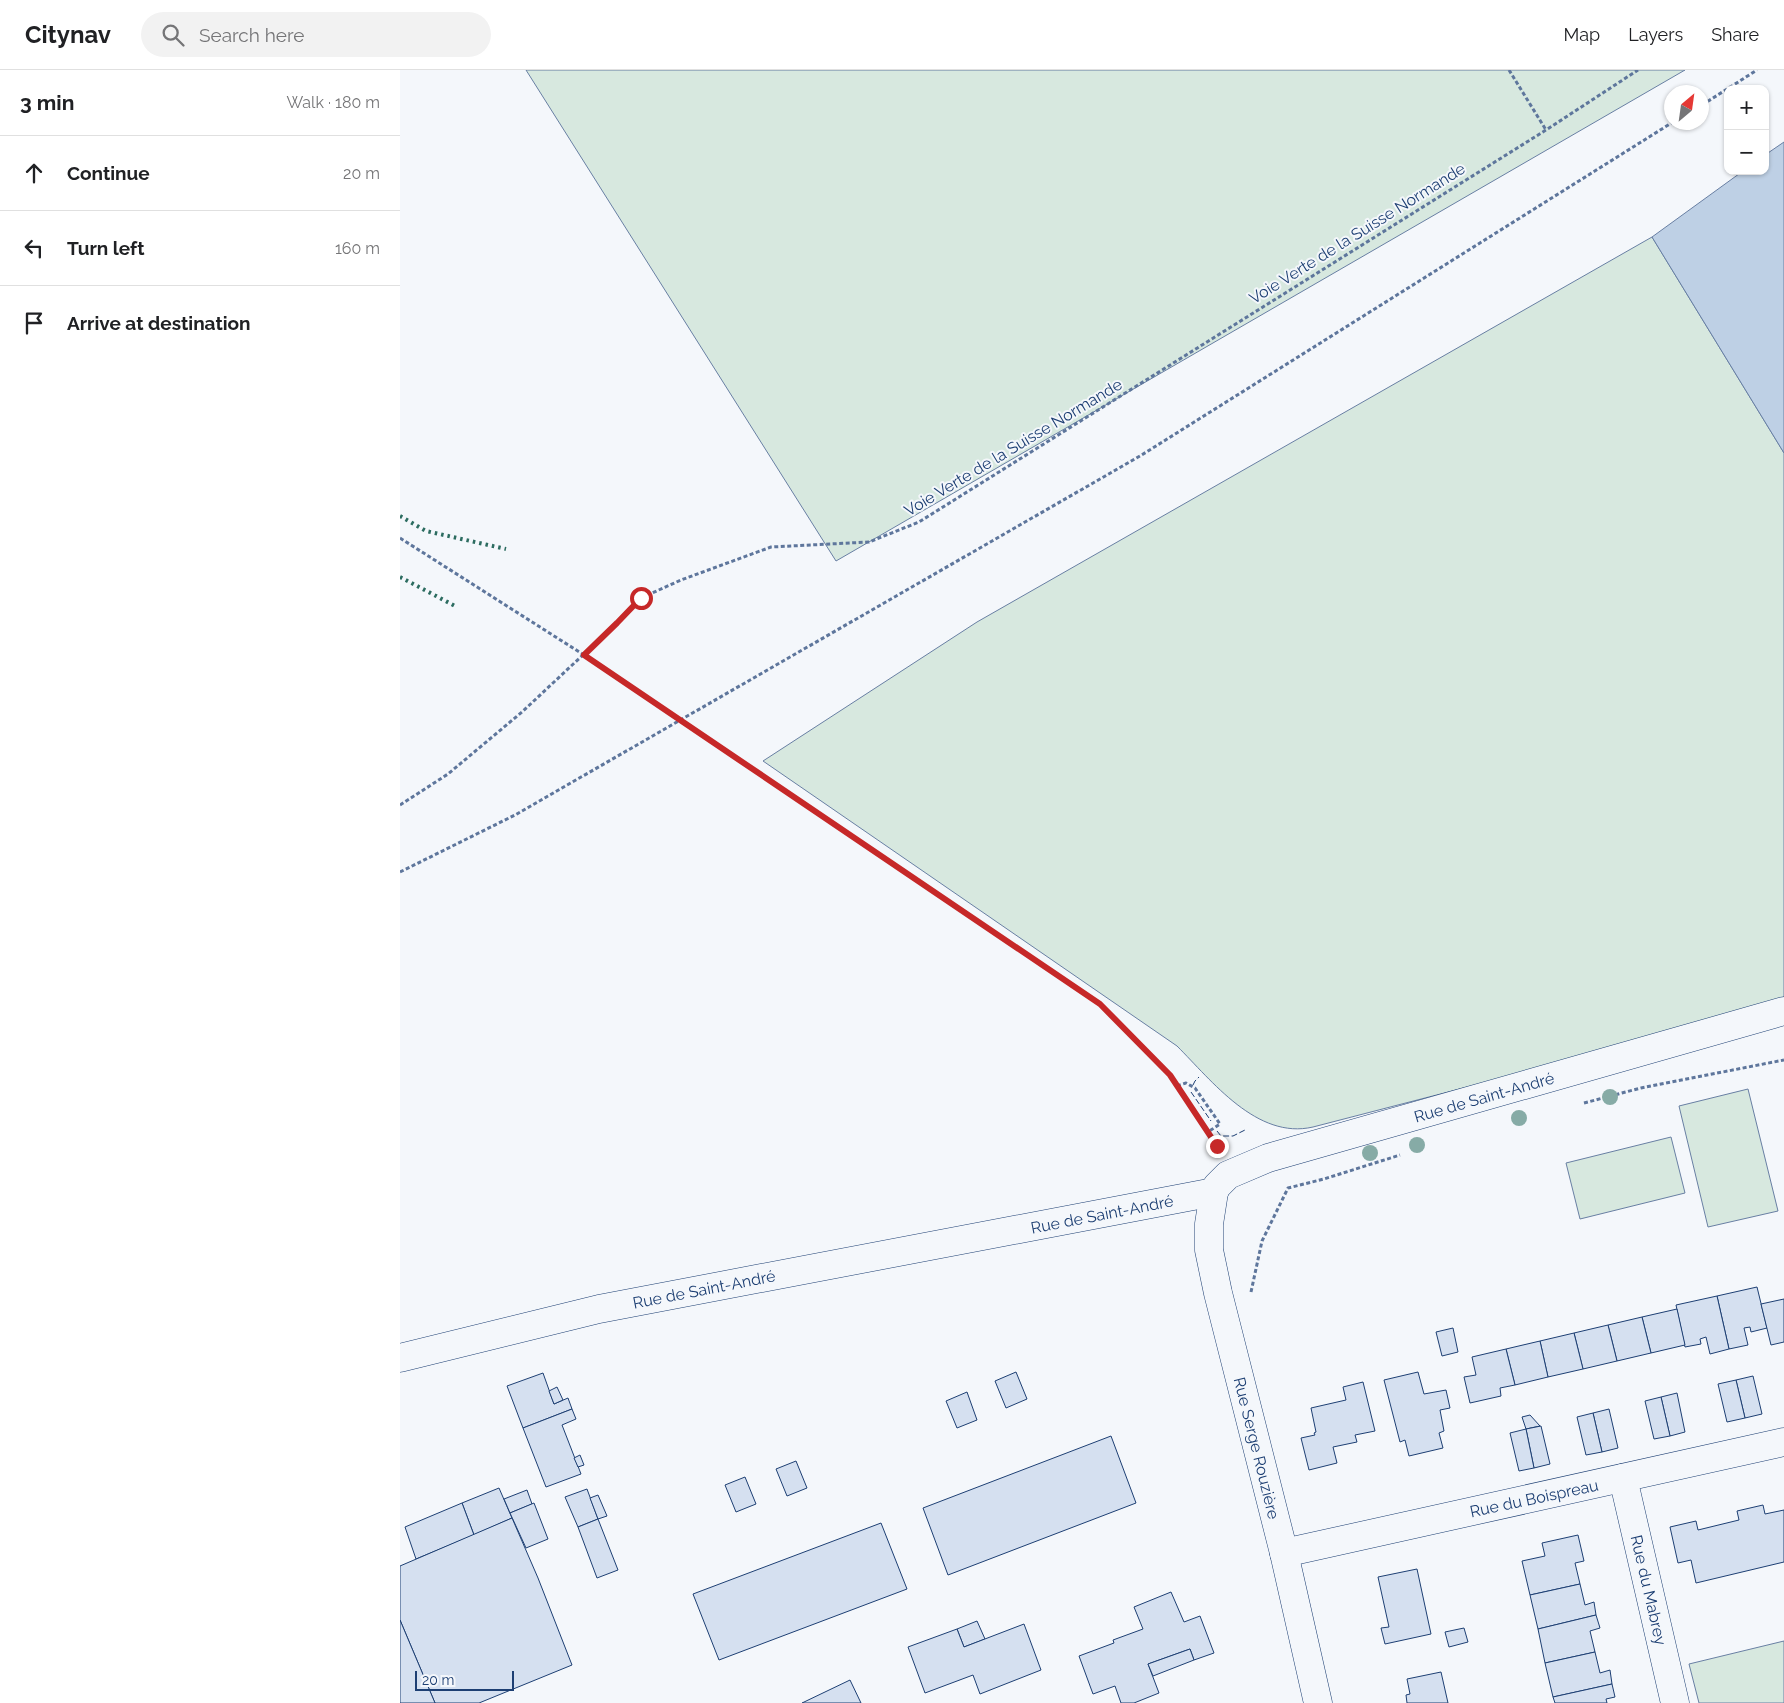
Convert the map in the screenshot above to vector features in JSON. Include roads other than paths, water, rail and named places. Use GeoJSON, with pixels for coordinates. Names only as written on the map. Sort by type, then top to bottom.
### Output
{"type":"FeatureCollection","features":[{"type":"Feature","properties":{"kind":"street","name":"Rue de Saint-André"},"geometry":{"type":"LineString","coordinates":[[400,1358],[599,1309],[1214,1192],[1217,1186],[1228,1176],[1268,1158],[1784,1011]]}},
{"type":"Feature","properties":{"kind":"street","name":"Rue Serge Rouzière"},"geometry":{"type":"LineString","coordinates":[[1214,1192],[1209,1224],[1209,1250],[1218,1293],[1284,1553],[1318,1703]]}},
{"type":"Feature","properties":{"kind":"street","name":"Rue du Boispreau"},"geometry":{"type":"LineString","coordinates":[[1284,1553],[1784,1442]]}},
{"type":"Feature","properties":{"kind":"street","name":"Rue du Mabrey"},"geometry":{"type":"LineString","coordinates":[[1623,1478],[1675,1703]]}},
{"type":"Feature","properties":{"kind":"water"},"geometry":{"type":"Polygon","coordinates":[[[1784,142],[1784,453],[1652,237],[1737,175],[1769,175],[1769,152],[1784,142]]]}}]}
